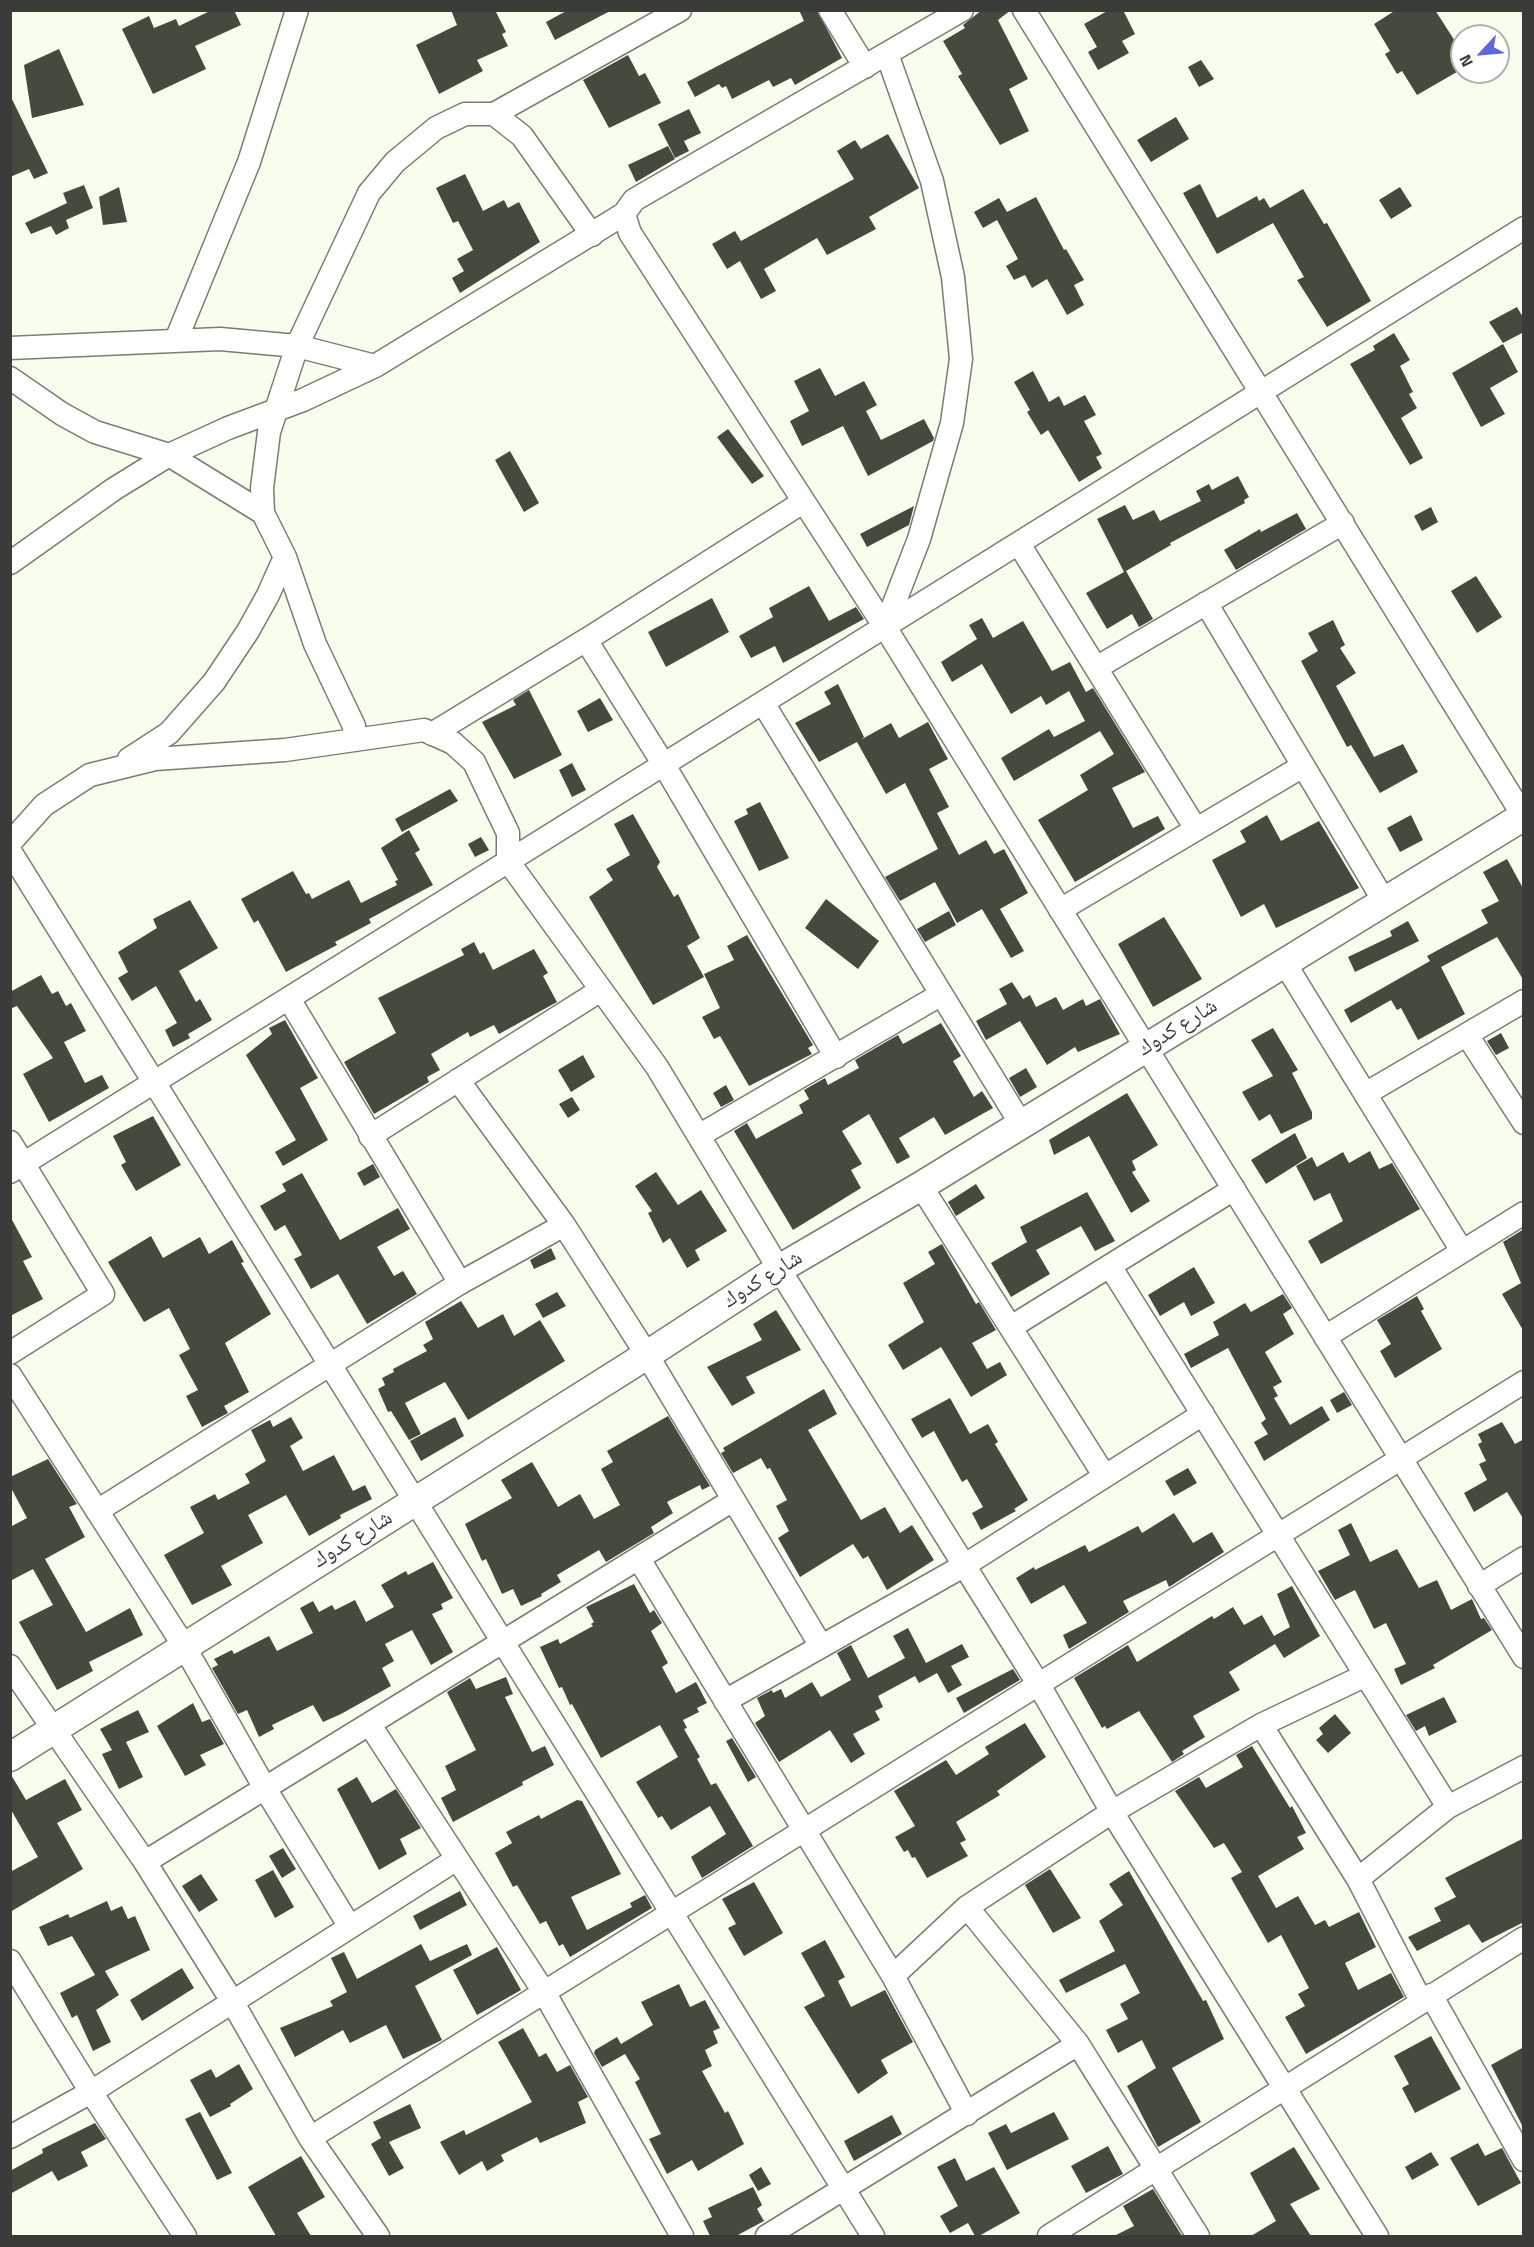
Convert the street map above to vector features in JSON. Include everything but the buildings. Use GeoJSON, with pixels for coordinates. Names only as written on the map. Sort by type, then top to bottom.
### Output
{"type":"FeatureCollection","features":[{"type":"Feature","properties":{"kind":"street"},"geometry":{"type":"LineString","coordinates":[[176,340],[249,162],[297,10]]}},
{"type":"Feature","properties":{"kind":"street"},"geometry":{"type":"LineString","coordinates":[[355,738],[354,726],[315,644],[285,558],[262,513],[262,488],[269,432],[297,346],[369,193],[394,162],[436,128],[465,114],[494,114],[680,10]]}},
{"type":"Feature","properties":{"kind":"street"},"geometry":{"type":"LineString","coordinates":[[830,10],[865,67]]}},
{"type":"Feature","properties":{"kind":"street"},"geometry":{"type":"LineString","coordinates":[[10,563],[114,489],[169,455],[228,428],[277,411],[375,366],[592,235],[624,214],[634,200],[962,10]]}},
{"type":"Feature","properties":{"kind":"street"},"geometry":{"type":"LineString","coordinates":[[1024,10],[1523,817]]}},
{"type":"Feature","properties":{"kind":"street"},"geometry":{"type":"LineString","coordinates":[[885,627],[919,539],[952,423],[961,359],[953,277],[932,181],[887,54]]}},
{"type":"Feature","properties":{"kind":"street"},"geometry":{"type":"LineString","coordinates":[[494,114],[522,136],[592,235]]}},
{"type":"Feature","properties":{"kind":"street"},"geometry":{"type":"LineString","coordinates":[[624,214],[630,233],[885,627],[1524,1657]]}},
{"type":"Feature","properties":{"kind":"street"},"geometry":{"type":"LineString","coordinates":[[18,1168],[152,1082],[289,999],[1524,228]]}},
{"type":"Feature","properties":{"kind":"street"},"geometry":{"type":"LineString","coordinates":[[10,348],[220,339],[297,346],[375,366]]}},
{"type":"Feature","properties":{"kind":"street"},"geometry":{"type":"LineString","coordinates":[[10,378],[62,414],[95,432],[169,455],[262,513]]}},
{"type":"Feature","properties":{"kind":"street"},"geometry":{"type":"LineString","coordinates":[[432,734],[803,502]]}},
{"type":"Feature","properties":{"kind":"street"},"geometry":{"type":"LineString","coordinates":[[1096,668],[1343,523]]}},
{"type":"Feature","properties":{"kind":"street"},"geometry":{"type":"LineString","coordinates":[[1019,544],[1196,829]]}},
{"type":"Feature","properties":{"kind":"street"},"geometry":{"type":"LineString","coordinates":[[10,843],[44,805],[90,775],[129,759],[170,734],[214,682],[248,631],[285,558]]}},
{"type":"Feature","properties":{"kind":"street"},"geometry":{"type":"LineString","coordinates":[[1206,603],[1384,902]]}},
{"type":"Feature","properties":{"kind":"street"},"geometry":{"type":"LineString","coordinates":[[585,640],[664,765],[836,1057]]}},
{"type":"Feature","properties":{"kind":"street"},"geometry":{"type":"LineString","coordinates":[[763,703],[1021,1125]]}},
{"type":"Feature","properties":{"kind":"street"},"geometry":{"type":"LineString","coordinates":[[90,775],[155,759],[264,752],[424,730],[453,743],[474,762],[508,833],[508,861],[657,1067],[779,1269],[1039,1685],[1112,1812],[1377,2236]]}},
{"type":"Feature","properties":{"kind":"street"},"geometry":{"type":"LineString","coordinates":[[1060,910],[1303,766]]}},
{"type":"Feature","properties":{"kind":"street","name":"شارع كدوك"},"geometry":{"type":"LineString","coordinates":[[10,1756],[647,1355],[779,1269],[921,1186],[1523,817]]}},
{"type":"Feature","properties":{"kind":"street"},"geometry":{"type":"LineString","coordinates":[[10,851],[502,1644],[873,2236]]}},
{"type":"Feature","properties":{"kind":"street"},"geometry":{"type":"LineString","coordinates":[[1284,963],[1462,1251]]}},
{"type":"Feature","properties":{"kind":"street"},"geometry":{"type":"LineString","coordinates":[[370,1136],[602,990]]}},
{"type":"Feature","properties":{"kind":"street"},"geometry":{"type":"LineString","coordinates":[[700,1136],[940,995]]}},
{"type":"Feature","properties":{"kind":"street"},"geometry":{"type":"LineString","coordinates":[[289,999],[460,1283]]}},
{"type":"Feature","properties":{"kind":"street"},"geometry":{"type":"LineString","coordinates":[[1365,1094],[1524,1001]]}},
{"type":"Feature","properties":{"kind":"street"},"geometry":{"type":"LineString","coordinates":[[1467,1035],[1524,1123]]}},
{"type":"Feature","properties":{"kind":"street"},"geometry":{"type":"LineString","coordinates":[[458,1080],[564,1226],[647,1355],[821,1646]]}},
{"type":"Feature","properties":{"kind":"street"},"geometry":{"type":"LineString","coordinates":[[10,1142],[18,1168],[103,1294],[10,1353]]}},
{"type":"Feature","properties":{"kind":"street"},"geometry":{"type":"LineString","coordinates":[[921,1186],[1104,1475]]}},
{"type":"Feature","properties":{"kind":"street"},"geometry":{"type":"LineString","coordinates":[[1011,1327],[1234,1189]]}},
{"type":"Feature","properties":{"kind":"street"},"geometry":{"type":"LineString","coordinates":[[1325,1337],[1524,1213]]}},
{"type":"Feature","properties":{"kind":"street"},"geometry":{"type":"LineString","coordinates":[[97,1511],[330,1367],[460,1283],[564,1226]]}},
{"type":"Feature","properties":{"kind":"street"},"geometry":{"type":"LineString","coordinates":[[1110,1266],[1364,1676],[1448,1807]]}},
{"type":"Feature","properties":{"kind":"street"},"geometry":{"type":"LineString","coordinates":[[10,1375],[184,1646],[266,1790],[350,1927]]}},
{"type":"Feature","properties":{"kind":"street"},"geometry":{"type":"LineString","coordinates":[[310,2138],[1524,1382]]}},
{"type":"Feature","properties":{"kind":"street"},"geometry":{"type":"LineString","coordinates":[[725,1701],[965,1564],[1203,1414]]}},
{"type":"Feature","properties":{"kind":"street"},"geometry":{"type":"LineString","coordinates":[[145,1862],[266,1790],[734,1500]]}},
{"type":"Feature","properties":{"kind":"street"},"geometry":{"type":"LineString","coordinates":[[1479,1586],[1524,1558]]}},
{"type":"Feature","properties":{"kind":"street"},"geometry":{"type":"LineString","coordinates":[[639,1559],[893,1976],[967,2114]]}},
{"type":"Feature","properties":{"kind":"street"},"geometry":{"type":"LineString","coordinates":[[10,1666],[56,1729],[145,1862],[232,2001],[310,2138],[378,2236]]}},
{"type":"Feature","properties":{"kind":"street"},"geometry":{"type":"LineString","coordinates":[[893,1976],[967,1907],[1112,1812],[1261,1725],[1364,1676]]}},
{"type":"Feature","properties":{"kind":"street"},"geometry":{"type":"LineString","coordinates":[[370,1725],[544,1992],[682,2236]]}},
{"type":"Feature","properties":{"kind":"street"},"geometry":{"type":"LineString","coordinates":[[1261,1725],[1358,1879],[1426,1998],[1517,2133],[1524,2160]]}},
{"type":"Feature","properties":{"kind":"street"},"geometry":{"type":"LineString","coordinates":[[1358,1879],[1448,1807],[1524,1767]]}},
{"type":"Feature","properties":{"kind":"street"},"geometry":{"type":"LineString","coordinates":[[10,2137],[91,2092],[457,1859]]}},
{"type":"Feature","properties":{"kind":"street"},"geometry":{"type":"LineString","coordinates":[[967,1907],[1078,2044],[1198,2236]]}},
{"type":"Feature","properties":{"kind":"street"},"geometry":{"type":"LineString","coordinates":[[1048,2236],[1524,1938]]}},
{"type":"Feature","properties":{"kind":"street"},"geometry":{"type":"LineString","coordinates":[[10,1961],[91,2092],[185,2236]]}},
{"type":"Feature","properties":{"kind":"street"},"geometry":{"type":"LineString","coordinates":[[767,2236],[1078,2044]]}}]}
